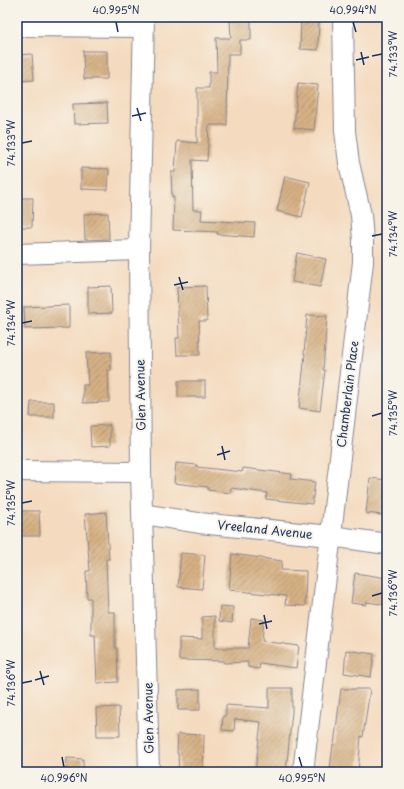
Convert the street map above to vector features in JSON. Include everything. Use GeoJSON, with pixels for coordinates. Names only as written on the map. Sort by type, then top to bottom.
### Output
{"type":"FeatureCollection","features":[{"type":"Feature","properties":{"kind":"street","name":"Chamberlain Place"},"geometry":{"type":"LineString","coordinates":[[303,772],[363,247],[361,215],[348,163],[345,131],[343,17]]}},
{"type":"Feature","properties":{"kind":"street"},"geometry":{"type":"LineString","coordinates":[[17,26],[143,22]]}},
{"type":"Feature","properties":{"kind":"street","name":"Glen Avenue"},"geometry":{"type":"LineString","coordinates":[[143,22],[139,250],[141,472],[149,772]]}},
{"type":"Feature","properties":{"kind":"street"},"geometry":{"type":"LineString","coordinates":[[17,254],[139,250]]}},
{"type":"Feature","properties":{"kind":"street"},"geometry":{"type":"LineString","coordinates":[[17,471],[141,472]]}},
{"type":"Feature","properties":{"kind":"street","name":"Vreeland Avenue"},"geometry":{"type":"LineString","coordinates":[[143,514],[199,523],[331,536],[387,544]]}},
{"type":"Feature","properties":{"kind":"building"},"geometry":{"type":"Polygon","coordinates":[[[301,17],[319,17],[318,50],[300,49],[301,17]]]}},
{"type":"Feature","properties":{"kind":"building"},"geometry":{"type":"Polygon","coordinates":[[[251,20],[251,40],[240,40],[240,54],[228,54],[227,125],[209,125],[207,161],[192,160],[193,210],[202,210],[201,220],[255,223],[254,237],[217,234],[218,232],[173,230],[174,197],[172,197],[171,172],[175,172],[177,141],[197,143],[197,88],[209,88],[209,72],[217,72],[216,38],[231,38],[230,21],[251,20]]]}},
{"type":"Feature","properties":{"kind":"building"},"geometry":{"type":"Polygon","coordinates":[[[83,51],[107,51],[107,79],[84,79],[83,51]]]}},
{"type":"Feature","properties":{"kind":"building"},"geometry":{"type":"Polygon","coordinates":[[[32,54],[34,80],[17,81],[17,55],[32,54]]]}},
{"type":"Feature","properties":{"kind":"building"},"geometry":{"type":"Polygon","coordinates":[[[298,83],[318,85],[314,130],[294,128],[298,83]]]}},
{"type":"Feature","properties":{"kind":"building"},"geometry":{"type":"Polygon","coordinates":[[[107,103],[108,123],[74,124],[73,104],[107,103]]]}},
{"type":"Feature","properties":{"kind":"building"},"geometry":{"type":"Polygon","coordinates":[[[81,168],[109,169],[108,190],[81,189],[81,168]]]}},
{"type":"Feature","properties":{"kind":"building"},"geometry":{"type":"Polygon","coordinates":[[[285,176],[310,182],[302,217],[277,211],[285,176]]]}},
{"type":"Feature","properties":{"kind":"building"},"geometry":{"type":"Polygon","coordinates":[[[17,198],[33,198],[32,227],[17,227],[17,198]]]}},
{"type":"Feature","properties":{"kind":"building"},"geometry":{"type":"Polygon","coordinates":[[[108,213],[109,239],[85,240],[84,214],[108,213]]]}},
{"type":"Feature","properties":{"kind":"building"},"geometry":{"type":"Polygon","coordinates":[[[297,253],[326,259],[320,287],[292,282],[297,253]]]}},
{"type":"Feature","properties":{"kind":"building"},"geometry":{"type":"Polygon","coordinates":[[[111,286],[112,313],[88,314],[88,287],[111,286]]]}},
{"type":"Feature","properties":{"kind":"building"},"geometry":{"type":"Polygon","coordinates":[[[206,286],[207,321],[199,321],[200,355],[177,355],[176,338],[179,338],[177,287],[206,286]]]}},
{"type":"Feature","properties":{"kind":"building"},"geometry":{"type":"Polygon","coordinates":[[[69,305],[69,328],[25,329],[24,307],[69,305]]]}},
{"type":"Feature","properties":{"kind":"building"},"geometry":{"type":"Polygon","coordinates":[[[307,315],[327,316],[323,370],[325,370],[320,411],[299,408],[305,354],[307,315]]]}},
{"type":"Feature","properties":{"kind":"building"},"geometry":{"type":"Polygon","coordinates":[[[111,352],[111,370],[108,370],[109,402],[83,403],[83,385],[88,385],[86,353],[111,352]]]}},
{"type":"Feature","properties":{"kind":"building"},"geometry":{"type":"Polygon","coordinates":[[[178,381],[205,381],[205,397],[178,397],[178,381]]]}},
{"type":"Feature","properties":{"kind":"building"},"geometry":{"type":"Polygon","coordinates":[[[31,402],[54,402],[54,417],[30,417],[31,402]]]}},
{"type":"Feature","properties":{"kind":"building"},"geometry":{"type":"Polygon","coordinates":[[[110,425],[110,446],[91,447],[90,426],[110,425]]]}},
{"type":"Feature","properties":{"kind":"building"},"geometry":{"type":"Polygon","coordinates":[[[176,463],[242,472],[243,468],[292,474],[291,479],[315,482],[312,504],[266,499],[267,493],[231,488],[230,493],[208,490],[208,487],[174,483],[176,463]]]}},
{"type":"Feature","properties":{"kind":"building"},"geometry":{"type":"Polygon","coordinates":[[[370,478],[386,480],[382,515],[366,513],[370,478]]]}},
{"type":"Feature","properties":{"kind":"building"},"geometry":{"type":"Polygon","coordinates":[[[17,511],[39,511],[40,536],[17,536],[17,511]]]}},
{"type":"Feature","properties":{"kind":"building"},"geometry":{"type":"Polygon","coordinates":[[[106,512],[109,559],[106,559],[108,612],[115,612],[115,648],[117,648],[118,682],[97,683],[95,635],[91,635],[91,598],[87,598],[86,571],[90,571],[85,514],[106,512]]]}},
{"type":"Feature","properties":{"kind":"building"},"geometry":{"type":"Polygon","coordinates":[[[181,553],[205,555],[202,589],[178,587],[181,553]]]}},
{"type":"Feature","properties":{"kind":"building"},"geometry":{"type":"Polygon","coordinates":[[[232,554],[282,561],[281,570],[306,571],[305,606],[285,605],[286,596],[229,590],[232,554]]]}},
{"type":"Feature","properties":{"kind":"building"},"geometry":{"type":"Polygon","coordinates":[[[355,573],[387,578],[387,605],[367,602],[366,605],[351,603],[355,573]]]}},
{"type":"Feature","properties":{"kind":"building"},"geometry":{"type":"Polygon","coordinates":[[[220,606],[233,607],[232,623],[219,621],[220,606]]]}},
{"type":"Feature","properties":{"kind":"building"},"geometry":{"type":"Polygon","coordinates":[[[215,616],[215,648],[248,648],[251,618],[264,620],[262,641],[299,646],[296,668],[260,663],[259,669],[248,667],[248,662],[224,663],[224,661],[179,660],[179,638],[202,639],[202,617],[215,616]]]}},
{"type":"Feature","properties":{"kind":"building"},"geometry":{"type":"Polygon","coordinates":[[[346,650],[374,654],[371,677],[344,673],[346,650]]]}},
{"type":"Feature","properties":{"kind":"building"},"geometry":{"type":"Polygon","coordinates":[[[269,688],[292,688],[292,712],[286,772],[255,772],[261,722],[235,719],[234,731],[222,730],[223,716],[226,716],[226,705],[269,708],[269,688]]]}},
{"type":"Feature","properties":{"kind":"building"},"geometry":{"type":"Polygon","coordinates":[[[200,689],[200,710],[178,710],[178,690],[200,689]]]}},
{"type":"Feature","properties":{"kind":"building"},"geometry":{"type":"Polygon","coordinates":[[[341,689],[370,689],[363,737],[361,736],[358,772],[330,769],[341,689]]]}},
{"type":"Feature","properties":{"kind":"building"},"geometry":{"type":"Polygon","coordinates":[[[119,707],[120,736],[97,736],[96,708],[119,707]]]}},
{"type":"Feature","properties":{"kind":"building"},"geometry":{"type":"Polygon","coordinates":[[[178,734],[204,735],[203,772],[179,772],[177,753],[178,734]]]}},
{"type":"Feature","properties":{"kind":"building"},"geometry":{"type":"Polygon","coordinates":[[[67,758],[83,759],[83,772],[66,772],[67,758]]]}}]}
